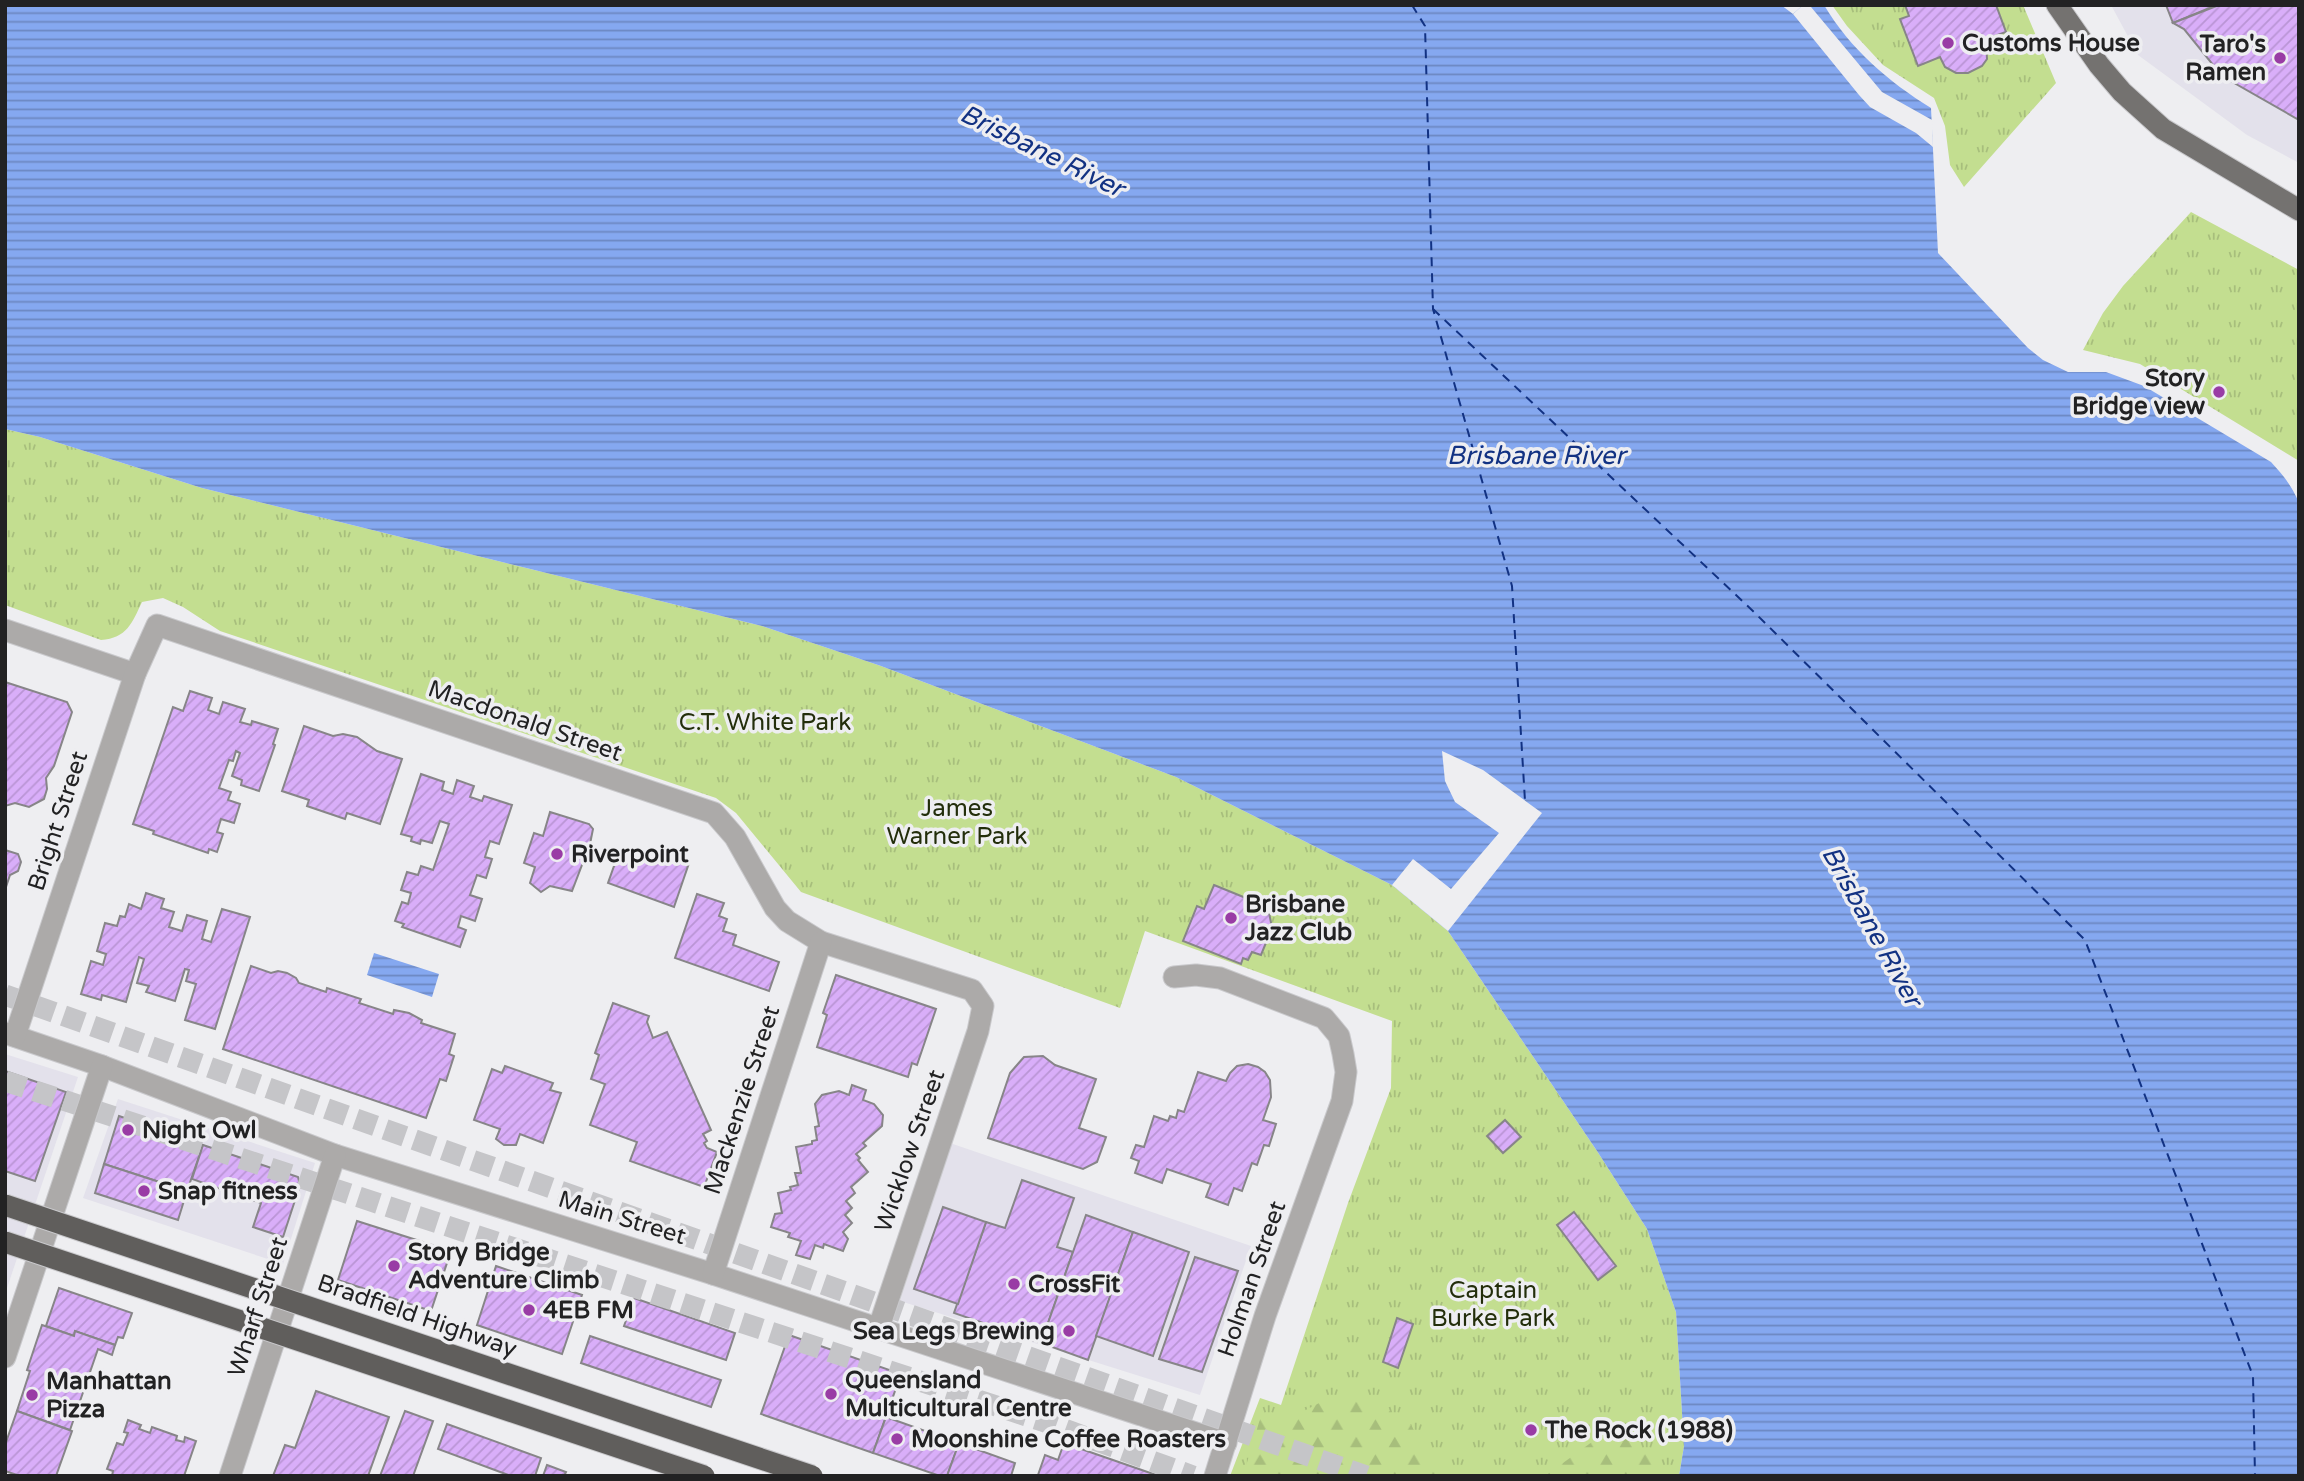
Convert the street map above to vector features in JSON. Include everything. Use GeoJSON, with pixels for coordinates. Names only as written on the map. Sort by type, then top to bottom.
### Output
{"type":"FeatureCollection","features":[{"type":"Feature","properties":{"kind":"highway","name":"Bradfield Highway"},"geometry":{"type":"LineString","coordinates":[[5,1205],[812,1476]]}},
{"type":"Feature","properties":{"kind":"highway"},"geometry":{"type":"LineString","coordinates":[[5,1242],[704,1476]]}},
{"type":"Feature","properties":{"kind":"main road"},"geometry":{"type":"LineString","coordinates":[[2057,5],[2099,65],[2122,92],[2155,123],[2188,146],[2299,210]]}},
{"type":"Feature","properties":{"kind":"street","name":"Bright Street"},"geometry":{"type":"LineString","coordinates":[[10,1035],[135,674],[156,625]]}},
{"type":"Feature","properties":{"kind":"street","name":"Macdonald Street"},"geometry":{"type":"LineString","coordinates":[[156,625],[714,813],[735,838],[775,908],[787,921],[821,942],[972,990]]}},
{"type":"Feature","properties":{"kind":"street"},"geometry":{"type":"LineString","coordinates":[[5,630],[135,674]]}},
{"type":"Feature","properties":{"kind":"street","name":"Mackenzie Street"},"geometry":{"type":"LineString","coordinates":[[713,1274],[821,942]]}},
{"type":"Feature","properties":{"kind":"street","name":"Holman Street"},"geometry":{"type":"LineString","coordinates":[[1174,977],[1196,975],[1220,978],[1324,1018],[1339,1036],[1346,1072],[1342,1101],[1265,1316],[1215,1476]]}},
{"type":"Feature","properties":{"kind":"street","name":"Wicklow Street"},"geometry":{"type":"LineString","coordinates":[[878,1329],[978,1031],[983,1006],[972,990]]}},
{"type":"Feature","properties":{"kind":"street","name":"Main Street"},"geometry":{"type":"LineString","coordinates":[[10,1035],[102,1066],[335,1155],[713,1274],[1226,1443]]}},
{"type":"Feature","properties":{"kind":"street"},"geometry":{"type":"LineString","coordinates":[[5,1357],[12,1313],[102,1066]]}},
{"type":"Feature","properties":{"kind":"street","name":"Wharf Street"},"geometry":{"type":"LineString","coordinates":[[230,1476],[335,1155]]}},
{"type":"Feature","properties":{"kind":"shaded area"},"geometry":{"type":"Polygon","coordinates":[[[2111,5],[2299,5],[2299,163],[2247,135],[2138,55],[2111,5]]]}},
{"type":"Feature","properties":{"kind":"shaded area"},"geometry":{"type":"Polygon","coordinates":[[[5,1054],[78,1077],[6,1291],[5,1291],[5,1054]]]}},
{"type":"Feature","properties":{"kind":"shaded area"},"geometry":{"type":"Polygon","coordinates":[[[118,1099],[315,1163],[283,1264],[83,1198],[118,1099]]]}},
{"type":"Feature","properties":{"kind":"shaded area"},"geometry":{"type":"Polygon","coordinates":[[[950,1143],[1251,1246],[1200,1395],[900,1301],[950,1143]]]}},
{"type":"Feature","properties":{"kind":"green space"},"geometry":{"type":"Polygon","coordinates":[[[1832,5],[2023,5],[2056,83],[1964,187],[1950,165],[1945,126],[1934,98],[1883,65],[1847,26],[1832,5]]]}},
{"type":"Feature","properties":{"kind":"green space"},"geometry":{"type":"Polygon","coordinates":[[[2191,212],[2299,270],[2299,461],[2140,364],[2083,350],[2103,313],[2123,286],[2191,212]]]}},
{"type":"Feature","properties":{"kind":"green space"},"geometry":{"type":"Polygon","coordinates":[[[5,429],[40,437],[202,488],[762,626],[881,666],[1176,777],[1392,885],[1448,931],[1647,1229],[1676,1312],[1684,1446],[1679,1476],[1230,1476],[1260,1398],[1281,1405],[1348,1203],[1391,1088],[1392,1021],[1145,931],[1120,1008],[801,892],[736,813],[716,798],[220,631],[183,607],[163,598],[142,602],[123,633],[101,640],[5,605],[5,429]],[[1214,885],[1204,909],[1197,906],[1183,941],[1240,964],[1243,958],[1248,960],[1252,952],[1261,955],[1272,928],[1268,907],[1214,885]]]}},
{"type":"Feature","properties":{"kind":"green space"},"geometry":{"type":"Polygon","coordinates":[[[1355,1393],[1408,1421],[1444,1476],[1243,1476],[1260,1419],[1298,1414],[1323,1401],[1355,1393]]]}},
{"type":"Feature","properties":{"kind":"green space"},"geometry":{"type":"Polygon","coordinates":[[[1603,1434],[1631,1434],[1662,1476],[1545,1476],[1603,1434]]]}},
{"type":"Feature","properties":{"kind":"water","name":"Brisbane River"},"geometry":{"type":"Polygon","coordinates":[[[5,5],[1781,5],[1793,14],[1803,5],[1824,5],[1846,36],[1871,63],[1931,108],[1938,253],[2028,348],[2043,360],[2068,372],[2106,372],[2144,386],[2271,462],[2287,481],[2299,503],[2299,1476],[1679,1476],[1684,1446],[1676,1312],[1647,1229],[1448,931],[1392,885],[1176,777],[881,666],[762,626],[202,488],[40,437],[5,429],[5,5]]]}},
{"type":"Feature","properties":{"kind":"water"},"geometry":{"type":"Polygon","coordinates":[[[374,953],[439,974],[432,997],[367,975],[374,953]]]}},
{"type":"Feature","properties":{"kind":"pier"},"geometry":{"type":"Polygon","coordinates":[[[1803,5],[1811,7],[1882,92],[1932,120],[1933,147],[1916,133],[1870,107],[1859,95],[1793,14],[1803,5]]]}},
{"type":"Feature","properties":{"kind":"pier"},"geometry":{"type":"Polygon","coordinates":[[[1442,751],[1483,770],[1542,813],[1448,931],[1392,885],[1413,859],[1451,889],[1499,833],[1455,802],[1445,781],[1442,751]]]}},
{"type":"Feature","properties":{"kind":"building","name":"Customs House"},"geometry":{"type":"Polygon","coordinates":[[[1905,5],[1996,5],[2006,32],[1986,39],[1987,59],[1982,66],[1968,73],[1956,73],[1945,67],[1940,57],[1918,66],[1900,19],[1909,16],[1905,5]]]}},
{"type":"Feature","properties":{"kind":"building"},"geometry":{"type":"Polygon","coordinates":[[[2166,5],[2217,5],[2173,23],[2166,5]]]}},
{"type":"Feature","properties":{"kind":"building"},"geometry":{"type":"Polygon","coordinates":[[[2219,5],[2299,5],[2299,120],[2222,76],[2184,29],[2173,23],[2219,5]]]}},
{"type":"Feature","properties":{"kind":"building"},"geometry":{"type":"Polygon","coordinates":[[[5,682],[67,702],[72,712],[54,766],[46,778],[44,799],[29,807],[15,803],[5,806],[5,682]]]}},
{"type":"Feature","properties":{"kind":"building"},"geometry":{"type":"Polygon","coordinates":[[[190,691],[212,698],[208,710],[219,714],[223,702],[245,709],[240,722],[251,725],[252,721],[278,729],[259,791],[241,785],[242,780],[232,776],[240,753],[236,751],[233,761],[229,760],[219,788],[231,792],[228,800],[240,804],[234,823],[221,819],[217,832],[223,834],[217,852],[209,849],[208,853],[153,834],[154,831],[133,824],[173,707],[183,711],[190,691]]]}},
{"type":"Feature","properties":{"kind":"building"},"geometry":{"type":"Polygon","coordinates":[[[304,726],[333,736],[343,734],[357,737],[377,751],[402,759],[380,824],[347,813],[345,819],[307,806],[309,800],[282,791],[304,726]]]}},
{"type":"Feature","properties":{"kind":"building"},"geometry":{"type":"Polygon","coordinates":[[[421,774],[444,782],[442,790],[453,794],[457,780],[474,786],[470,797],[482,801],[484,796],[512,805],[499,844],[490,841],[485,857],[492,859],[486,878],[477,875],[470,895],[482,899],[475,921],[461,916],[458,927],[466,930],[460,947],[402,927],[404,924],[395,921],[402,902],[408,904],[411,893],[401,890],[407,872],[418,875],[421,866],[433,870],[449,824],[440,821],[432,843],[421,840],[420,844],[411,841],[412,837],[401,834],[421,774]]]}},
{"type":"Feature","properties":{"kind":"building","name":"Riverpoint"},"geometry":{"type":"Polygon","coordinates":[[[550,812],[589,824],[593,829],[572,891],[550,886],[541,892],[530,883],[535,867],[524,863],[534,833],[543,836],[550,812]]]}},
{"type":"Feature","properties":{"kind":"building"},"geometry":{"type":"Polygon","coordinates":[[[5,850],[18,854],[21,862],[18,871],[10,875],[5,890],[5,850]]]}},
{"type":"Feature","properties":{"kind":"building"},"geometry":{"type":"Polygon","coordinates":[[[653,850],[689,863],[674,907],[608,883],[619,852],[649,863],[653,850]]]}},
{"type":"Feature","properties":{"kind":"building","name":"Brisbane Jazz Club"},"geometry":{"type":"Polygon","coordinates":[[[1214,885],[1268,907],[1272,928],[1261,955],[1252,952],[1248,960],[1243,958],[1241,964],[1183,941],[1197,906],[1204,909],[1214,885]]]}},
{"type":"Feature","properties":{"kind":"building"},"geometry":{"type":"Polygon","coordinates":[[[146,893],[164,899],[161,908],[174,912],[169,927],[182,931],[187,915],[207,921],[202,939],[211,942],[222,909],[250,917],[215,1029],[185,1020],[196,984],[186,981],[189,970],[185,969],[175,1001],[146,992],[149,986],[137,983],[144,959],[139,957],[126,1002],[102,995],[101,1000],[81,994],[91,961],[103,965],[106,954],[97,951],[105,923],[117,926],[120,916],[125,917],[129,904],[141,909],[146,893]]]}},
{"type":"Feature","properties":{"kind":"building"},"geometry":{"type":"Polygon","coordinates":[[[697,894],[724,903],[719,916],[727,919],[723,931],[736,935],[733,945],[779,962],[769,991],[675,958],[697,894]]]}},
{"type":"Feature","properties":{"kind":"building"},"geometry":{"type":"Polygon","coordinates":[[[251,966],[271,973],[287,973],[299,983],[326,992],[327,988],[361,999],[359,1003],[393,1014],[394,1010],[409,1013],[422,1020],[421,1023],[455,1034],[449,1054],[454,1056],[446,1081],[440,1079],[426,1118],[223,1049],[251,966]]]}},
{"type":"Feature","properties":{"kind":"building"},"geometry":{"type":"Polygon","coordinates":[[[836,975],[936,1009],[917,1065],[912,1063],[908,1077],[817,1047],[827,1015],[823,1013],[836,975]]]}},
{"type":"Feature","properties":{"kind":"building"},"geometry":{"type":"Polygon","coordinates":[[[613,1003],[649,1016],[647,1022],[653,1038],[667,1032],[711,1130],[703,1134],[707,1141],[704,1143],[707,1148],[717,1152],[704,1187],[630,1161],[637,1142],[590,1125],[605,1084],[591,1079],[599,1055],[595,1053],[613,1003]]]}},
{"type":"Feature","properties":{"kind":"building"},"geometry":{"type":"Polygon","coordinates":[[[1043,1056],[1055,1065],[1096,1079],[1079,1128],[1106,1137],[1097,1162],[1083,1169],[988,1138],[1010,1073],[1024,1057],[1043,1056]]]}},
{"type":"Feature","properties":{"kind":"building"},"geometry":{"type":"Polygon","coordinates":[[[1248,1064],[1265,1072],[1270,1080],[1271,1097],[1263,1120],[1276,1124],[1269,1146],[1264,1145],[1257,1165],[1252,1163],[1242,1191],[1234,1188],[1228,1205],[1206,1197],[1211,1184],[1167,1169],[1162,1183],[1135,1173],[1139,1161],[1131,1158],[1136,1145],[1144,1147],[1154,1116],[1168,1121],[1170,1116],[1176,1118],[1178,1110],[1184,1112],[1198,1072],[1226,1081],[1237,1066],[1248,1064]]]}},
{"type":"Feature","properties":{"kind":"building"},"geometry":{"type":"Polygon","coordinates":[[[505,1066],[553,1083],[550,1090],[561,1093],[543,1143],[520,1134],[516,1145],[504,1145],[496,1139],[500,1129],[474,1120],[492,1069],[502,1073],[505,1066]]]}},
{"type":"Feature","properties":{"kind":"building"},"geometry":{"type":"Polygon","coordinates":[[[5,1071],[66,1092],[35,1181],[5,1171],[5,1071]]]}},
{"type":"Feature","properties":{"kind":"building"},"geometry":{"type":"Polygon","coordinates":[[[852,1085],[866,1090],[863,1100],[874,1104],[883,1115],[882,1126],[863,1143],[866,1146],[856,1154],[868,1172],[851,1187],[855,1193],[846,1201],[852,1208],[845,1215],[852,1223],[843,1232],[848,1239],[843,1251],[824,1244],[823,1248],[815,1245],[810,1259],[796,1255],[801,1241],[788,1237],[790,1233],[771,1227],[775,1214],[782,1213],[778,1193],[798,1185],[795,1173],[801,1173],[796,1147],[812,1144],[812,1141],[817,1140],[815,1127],[819,1126],[815,1104],[822,1095],[839,1091],[849,1095],[852,1085]]]}},
{"type":"Feature","properties":{"kind":"building"},"geometry":{"type":"Polygon","coordinates":[[[119,1116],[203,1145],[187,1191],[104,1164],[119,1116]]]}},
{"type":"Feature","properties":{"kind":"building"},"geometry":{"type":"Polygon","coordinates":[[[1505,1120],[1521,1137],[1503,1153],[1487,1136],[1505,1120]]]}},
{"type":"Feature","properties":{"kind":"building"},"geometry":{"type":"Polygon","coordinates":[[[203,1145],[298,1177],[300,1185],[283,1237],[253,1227],[261,1203],[192,1179],[203,1145]]]}},
{"type":"Feature","properties":{"kind":"building"},"geometry":{"type":"Polygon","coordinates":[[[104,1164],[187,1191],[178,1220],[95,1193],[104,1164]]]}},
{"type":"Feature","properties":{"kind":"building"},"geometry":{"type":"Polygon","coordinates":[[[1022,1180],[1074,1198],[1057,1247],[1073,1252],[1041,1343],[954,1313],[986,1222],[1005,1228],[1022,1180]]]}},
{"type":"Feature","properties":{"kind":"building"},"geometry":{"type":"Polygon","coordinates":[[[943,1207],[986,1222],[958,1304],[914,1289],[943,1207]]]}},
{"type":"Feature","properties":{"kind":"building"},"geometry":{"type":"Polygon","coordinates":[[[1574,1212],[1616,1266],[1598,1280],[1557,1225],[1574,1212]]]}},
{"type":"Feature","properties":{"kind":"building"},"geometry":{"type":"Polygon","coordinates":[[[1086,1215],[1133,1232],[1088,1360],[1041,1343],[1086,1215]]]}},
{"type":"Feature","properties":{"kind":"building","name":"Story Bridge Adventure Climb"},"geometry":{"type":"Polygon","coordinates":[[[357,1221],[451,1251],[431,1311],[338,1280],[357,1221]]]}},
{"type":"Feature","properties":{"kind":"building"},"geometry":{"type":"Polygon","coordinates":[[[1133,1232],[1189,1252],[1153,1356],[1096,1336],[1133,1232]]]}},
{"type":"Feature","properties":{"kind":"building"},"geometry":{"type":"Polygon","coordinates":[[[1195,1257],[1238,1271],[1202,1372],[1159,1359],[1195,1257]]]}},
{"type":"Feature","properties":{"kind":"building","name":"4EB FM"},"geometry":{"type":"Polygon","coordinates":[[[496,1266],[582,1295],[562,1354],[477,1325],[496,1266]]]}},
{"type":"Feature","properties":{"kind":"building"},"geometry":{"type":"Polygon","coordinates":[[[59,1288],[132,1313],[123,1338],[118,1337],[115,1345],[75,1331],[74,1336],[46,1326],[59,1288]]]}},
{"type":"Feature","properties":{"kind":"building"},"geometry":{"type":"Polygon","coordinates":[[[634,1298],[735,1333],[726,1360],[624,1326],[634,1298]]]}},
{"type":"Feature","properties":{"kind":"building"},"geometry":{"type":"Polygon","coordinates":[[[1397,1318],[1413,1324],[1398,1368],[1383,1362],[1397,1318]]]}},
{"type":"Feature","properties":{"kind":"building"},"geometry":{"type":"Polygon","coordinates":[[[42,1325],[74,1336],[75,1331],[115,1345],[112,1355],[98,1349],[70,1430],[17,1411],[42,1325]]]}},
{"type":"Feature","properties":{"kind":"building","name":"Queensland Multicultural Centre"},"geometry":{"type":"Polygon","coordinates":[[[789,1335],[901,1374],[873,1453],[761,1414],[789,1335]]]}},
{"type":"Feature","properties":{"kind":"building"},"geometry":{"type":"Polygon","coordinates":[[[590,1336],[721,1380],[711,1407],[581,1363],[590,1336]]]}},
{"type":"Feature","properties":{"kind":"building"},"geometry":{"type":"Polygon","coordinates":[[[316,1391],[389,1417],[368,1476],[273,1476],[285,1445],[295,1448],[316,1391]]]}},
{"type":"Feature","properties":{"kind":"building"},"geometry":{"type":"Polygon","coordinates":[[[17,1411],[72,1431],[56,1476],[20,1476],[5,1471],[5,1445],[17,1411]]]}},
{"type":"Feature","properties":{"kind":"building"},"geometry":{"type":"Polygon","coordinates":[[[405,1411],[433,1421],[413,1476],[380,1476],[405,1411]]]}},
{"type":"Feature","properties":{"kind":"building"},"geometry":{"type":"Polygon","coordinates":[[[886,1417],[959,1443],[947,1476],[873,1453],[886,1417]]]}},
{"type":"Feature","properties":{"kind":"building"},"geometry":{"type":"Polygon","coordinates":[[[128,1420],[141,1425],[139,1429],[150,1433],[152,1427],[177,1436],[176,1440],[184,1442],[185,1437],[196,1441],[184,1476],[112,1476],[113,1471],[107,1469],[117,1443],[123,1445],[128,1433],[124,1432],[128,1420]]]}},
{"type":"Feature","properties":{"kind":"building"},"geometry":{"type":"Polygon","coordinates":[[[447,1424],[541,1458],[535,1476],[511,1476],[438,1449],[447,1424]]]}},
{"type":"Feature","properties":{"kind":"building"},"geometry":{"type":"Polygon","coordinates":[[[959,1443],[1015,1463],[1011,1476],[947,1476],[959,1443]]]}},
{"type":"Feature","properties":{"kind":"building"},"geometry":{"type":"Polygon","coordinates":[[[1064,1443],[1159,1476],[1038,1475],[1045,1455],[1058,1460],[1064,1443]]]}},
{"type":"Feature","properties":{"kind":"building"},"geometry":{"type":"Polygon","coordinates":[[[547,1465],[566,1472],[564,1476],[543,1476],[547,1465]]]}},
{"type":"Feature","properties":{"kind":"ferry route"},"geometry":{"type":"LineString","coordinates":[[1412,5],[1425,26],[1433,309],[1512,586],[1525,801]]}},
{"type":"Feature","properties":{"kind":"ferry route"},"geometry":{"type":"LineString","coordinates":[[1433,309],[1755,613],[2085,940],[2253,1376],[2255,1476]]}},
{"type":"Feature","properties":{"kind":"tunnel"},"geometry":{"type":"LineString","coordinates":[[5,995],[1366,1476]]}},
{"type":"Feature","properties":{"kind":"tunnel"},"geometry":{"type":"LineString","coordinates":[[5,1081],[1042,1421],[1193,1476]]}},
{"type":"Feature","properties":{"kind":"place","name":"Customs House"},"geometry":{"type":"Point","coordinates":[1948,43]}},
{"type":"Feature","properties":{"kind":"place","name":"Taro's Ramen"},"geometry":{"type":"Point","coordinates":[2280,58]}},
{"type":"Feature","properties":{"kind":"place","name":"Story Bridge view"},"geometry":{"type":"Point","coordinates":[2219,392]}},
{"type":"Feature","properties":{"kind":"place","name":"Riverpoint"},"geometry":{"type":"Point","coordinates":[557,854]}},
{"type":"Feature","properties":{"kind":"place","name":"Brisbane Jazz Club"},"geometry":{"type":"Point","coordinates":[1231,918]}},
{"type":"Feature","properties":{"kind":"place","name":"Night Owl"},"geometry":{"type":"Point","coordinates":[128,1130]}},
{"type":"Feature","properties":{"kind":"place","name":"Snap fitness"},"geometry":{"type":"Point","coordinates":[144,1191]}},
{"type":"Feature","properties":{"kind":"place","name":"Story Bridge Adventure Climb"},"geometry":{"type":"Point","coordinates":[394,1266]}},
{"type":"Feature","properties":{"kind":"place","name":"CrossFit"},"geometry":{"type":"Point","coordinates":[1014,1284]}},
{"type":"Feature","properties":{"kind":"place","name":"4EB FM"},"geometry":{"type":"Point","coordinates":[529,1310]}},
{"type":"Feature","properties":{"kind":"place","name":"Sea Legs Brewing"},"geometry":{"type":"Point","coordinates":[1069,1331]}},
{"type":"Feature","properties":{"kind":"place","name":"Queensland Multicultural Centre"},"geometry":{"type":"Point","coordinates":[831,1394]}},
{"type":"Feature","properties":{"kind":"place","name":"Manhattan Pizza"},"geometry":{"type":"Point","coordinates":[32,1395]}},
{"type":"Feature","properties":{"kind":"place","name":"The Rock (1988)"},"geometry":{"type":"Point","coordinates":[1531,1430]}},
{"type":"Feature","properties":{"kind":"place","name":"Moonshine Coffee Roasters"},"geometry":{"type":"Point","coordinates":[897,1439]}},
{"type":"Feature","properties":{"kind":"park label","name":"C.T. White Park"},"geometry":{"type":"Point","coordinates":[765,722]}},
{"type":"Feature","properties":{"kind":"park label","name":"James Warner Park"},"geometry":{"type":"Point","coordinates":[957,822]}},
{"type":"Feature","properties":{"kind":"park label","name":"Captain Burke Park"},"geometry":{"type":"Point","coordinates":[1493,1304]}}]}
